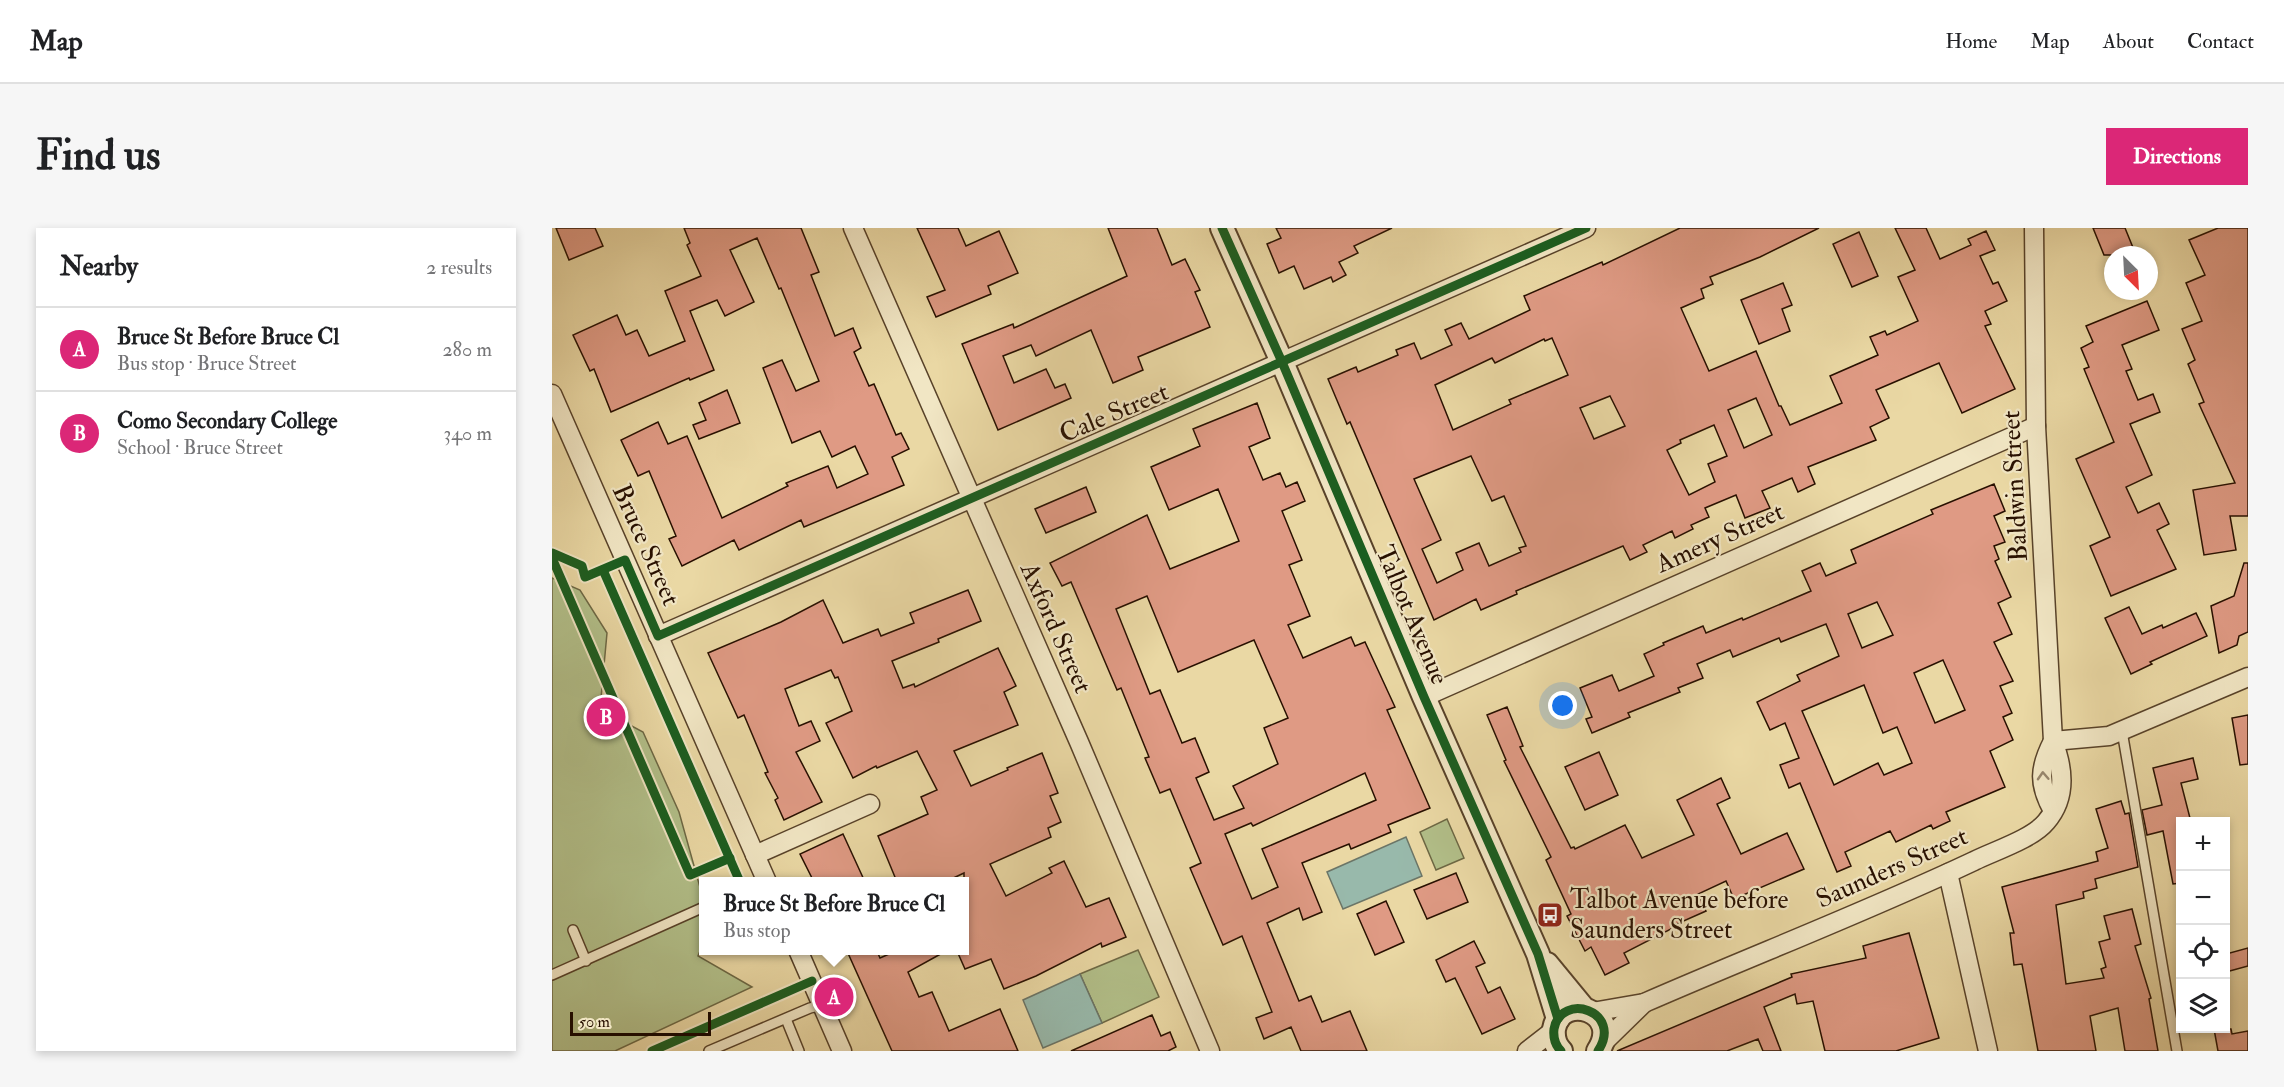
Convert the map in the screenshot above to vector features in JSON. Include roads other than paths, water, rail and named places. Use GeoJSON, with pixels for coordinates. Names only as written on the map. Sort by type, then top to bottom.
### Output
{"type":"FeatureCollection","features":[{"type":"Feature","properties":{"kind":"street","name":"Axford Street"},"geometry":{"type":"LineString","coordinates":[[853,228],[1079,742],[1210,1051]]}},
{"type":"Feature","properties":{"kind":"street","name":"Talbot Avenue"},"geometry":{"type":"LineString","coordinates":[[1222,228],[1282,362],[1424,697],[1538,954],[1558,1033]]}},
{"type":"Feature","properties":{"kind":"street","name":"Cale Street"},"geometry":{"type":"LineString","coordinates":[[658,636],[1586,228]]}},
{"type":"Feature","properties":{"kind":"street","name":"Baldwin Street"},"geometry":{"type":"LineString","coordinates":[[2034,228],[2037,426],[2053,741]]}},
{"type":"Feature","properties":{"kind":"street","name":"Bruce Street"},"geometry":{"type":"LineString","coordinates":[[552,394],[765,877]]}},
{"type":"Feature","properties":{"kind":"street","name":"Amery Street"},"geometry":{"type":"LineString","coordinates":[[1424,697],[2037,426]]}},
{"type":"Feature","properties":{"kind":"street"},"geometry":{"type":"LineString","coordinates":[[2053,741],[2109,736],[2248,677]]}},
{"type":"Feature","properties":{"kind":"street","name":"Saunders Street"},"geometry":{"type":"LineString","coordinates":[[1588,1010],[1644,1003],[1948,873],[2031,834],[2046,823],[2062,792],[2060,760],[2053,741]]}},
{"type":"Feature","properties":{"kind":"street"},"geometry":{"type":"LineString","coordinates":[[755,855],[870,804]]}},
{"type":"Feature","properties":{"kind":"street"},"geometry":{"type":"LineString","coordinates":[[1948,873],[1988,1051]]}},
{"type":"Feature","properties":{"kind":"street","name":"Talbot Avenue"},"geometry":{"type":"LineString","coordinates":[[1538,954],[1588,1010],[1598,1016],[1604,1030],[1600,1048]]}},
{"type":"Feature","properties":{"kind":"street"},"geometry":{"type":"LineString","coordinates":[[800,955],[842,1051]]}},
{"type":"Feature","properties":{"kind":"street","name":"Saunders Street"},"geometry":{"type":"LineString","coordinates":[[1600,1048],[1644,1003]]}},
{"type":"Feature","properties":{"kind":"street"},"geometry":{"type":"LineString","coordinates":[[1527,1051],[1558,1033],[1568,1011],[1588,1010]]}},
{"type":"Feature","properties":{"kind":"lane"},"geometry":{"type":"LineString","coordinates":[[2122,731],[2177,1051]]}},
{"type":"Feature","properties":{"kind":"lane"},"geometry":{"type":"LineString","coordinates":[[552,975],[699,909]]}},
{"type":"Feature","properties":{"kind":"lane"},"geometry":{"type":"LineString","coordinates":[[573,930],[586,961]]}},
{"type":"Feature","properties":{"kind":"lane"},"geometry":{"type":"LineString","coordinates":[[709,1051],[823,1005]]}},
{"type":"Feature","properties":{"kind":"lane"},"geometry":{"type":"LineString","coordinates":[[786,1019],[799,1051]]}},
{"type":"Feature","properties":{"kind":"place","name":"Como Secondary College"},"geometry":{"type":"Point","coordinates":[606,717]}},
{"type":"Feature","properties":{"kind":"place","name":"Talbot Avenue before Saunders Street"},"geometry":{"type":"Point","coordinates":[1550,915]}},
{"type":"Feature","properties":{"kind":"place","name":"Bruce St Before Bruce Cl"},"geometry":{"type":"Point","coordinates":[834,997]}}]}
